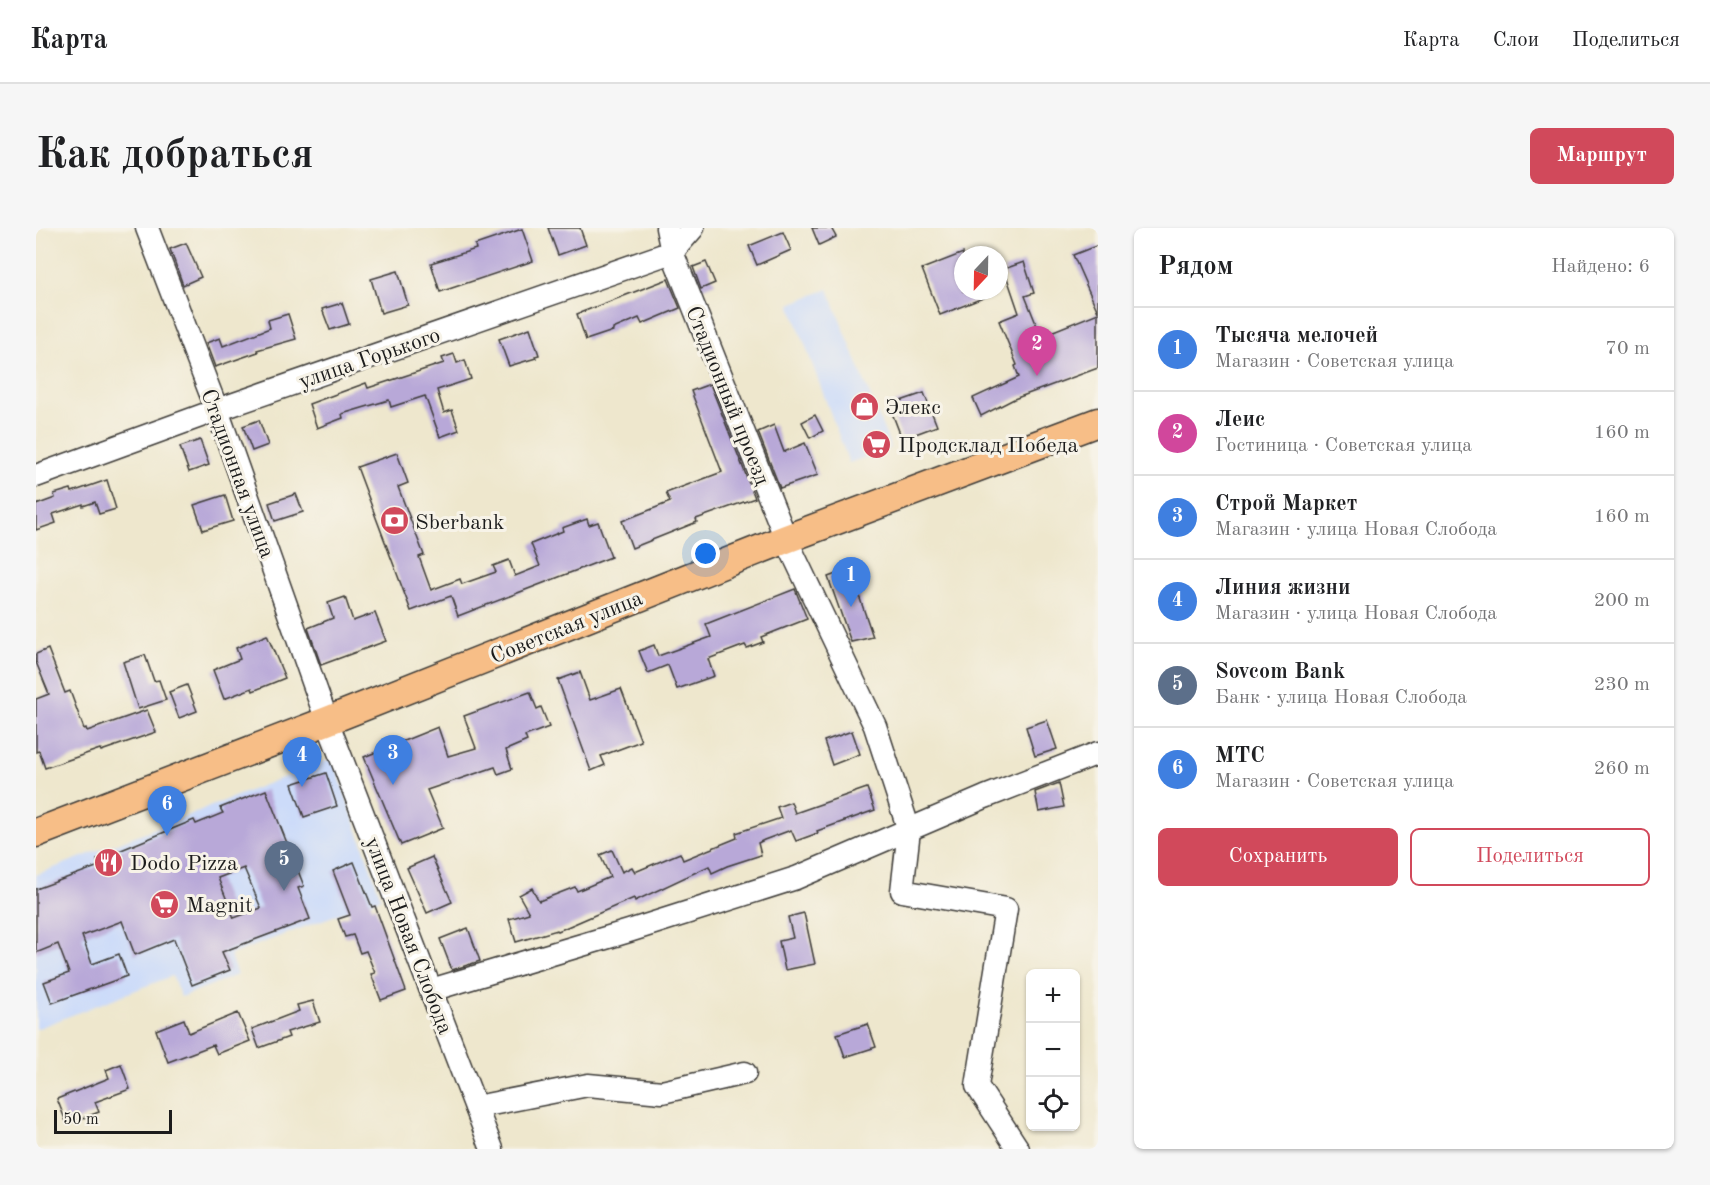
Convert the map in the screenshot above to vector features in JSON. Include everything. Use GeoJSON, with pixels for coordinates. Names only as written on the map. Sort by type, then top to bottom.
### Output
{"type":"FeatureCollection","features":[{"type":"Feature","properties":{"kind":"main road","name":"Советская улица"},"geometry":{"type":"LineString","coordinates":[[36,833],[327,721],[786,539],[1098,422]]}},
{"type":"Feature","properties":{"kind":"street","name":"Стадионная улица"},"geometry":{"type":"LineString","coordinates":[[147,228],[217,410],[327,721]]}},
{"type":"Feature","properties":{"kind":"street","name":"Стадионный проезд"},"geometry":{"type":"LineString","coordinates":[[667,228],[672,252],[786,539],[875,726],[909,830]]}},
{"type":"Feature","properties":{"kind":"street","name":"улица Горького"},"geometry":{"type":"LineString","coordinates":[[36,476],[217,410],[672,252],[693,228]]}},
{"type":"Feature","properties":{"kind":"street","name":"улица Новая Слобода"},"geometry":{"type":"LineString","coordinates":[[327,721],[492,1149]]}},
{"type":"Feature","properties":{"kind":"street"},"geometry":{"type":"LineString","coordinates":[[431,990],[796,878],[985,797],[1098,753]]}},
{"type":"Feature","properties":{"kind":"street"},"geometry":{"type":"LineString","coordinates":[[909,830],[902,891],[1006,909],[977,1086],[1018,1149]]}},
{"type":"Feature","properties":{"kind":"street"},"geometry":{"type":"LineString","coordinates":[[476,1107],[588,1085],[662,1092],[745,1074]]}},
{"type":"Feature","properties":{"kind":"shaded area"},"geometry":{"type":"Polygon","coordinates":[[[828,289],[891,448],[849,463],[790,304],[828,289]]]}},
{"type":"Feature","properties":{"kind":"shaded area"},"geometry":{"type":"Polygon","coordinates":[[[333,758],[381,898],[230,955],[237,975],[181,997],[172,976],[36,1029],[36,875],[333,758]]]}},
{"type":"Feature","properties":{"kind":"building"},"geometry":{"type":"Polygon","coordinates":[[[548,228],[580,228],[586,245],[558,255],[548,228]]]}},
{"type":"Feature","properties":{"kind":"building"},"geometry":{"type":"Polygon","coordinates":[[[812,228],[831,228],[836,237],[819,245],[812,228]]]}},
{"type":"Feature","properties":{"kind":"building"},"geometry":{"type":"Polygon","coordinates":[[[522,229],[533,261],[440,292],[431,263],[476,249],[475,245],[522,229]]]}},
{"type":"Feature","properties":{"kind":"building"},"geometry":{"type":"Polygon","coordinates":[[[783,232],[791,250],[757,265],[749,246],[783,232]]]}},
{"type":"Feature","properties":{"kind":"building"},"geometry":{"type":"Polygon","coordinates":[[[186,243],[201,277],[183,285],[170,249],[186,243]]]}},
{"type":"Feature","properties":{"kind":"building"},"geometry":{"type":"Polygon","coordinates":[[[1098,245],[1098,312],[1073,255],[1098,245]]]}},
{"type":"Feature","properties":{"kind":"building"},"geometry":{"type":"Polygon","coordinates":[[[954,257],[954,300],[978,300],[940,315],[922,269],[954,257]]]}},
{"type":"Feature","properties":{"kind":"building"},"geometry":{"type":"Polygon","coordinates":[[[706,262],[715,283],[701,289],[693,267],[706,262]]]}},
{"type":"Feature","properties":{"kind":"building"},"geometry":{"type":"Polygon","coordinates":[[[1024,262],[1034,293],[1025,296],[1041,336],[1098,313],[1098,368],[1014,399],[981,416],[973,398],[1019,377],[1015,366],[1017,365],[999,321],[1019,313],[1008,281],[1008,268],[1024,262]]]}},
{"type":"Feature","properties":{"kind":"building"},"geometry":{"type":"Polygon","coordinates":[[[398,271],[408,305],[381,313],[371,279],[398,271]]]}},
{"type":"Feature","properties":{"kind":"building"},"geometry":{"type":"Polygon","coordinates":[[[668,279],[680,308],[642,324],[639,318],[613,331],[586,340],[577,314],[668,279]]]}},
{"type":"Feature","properties":{"kind":"building"},"geometry":{"type":"Polygon","coordinates":[[[342,303],[349,324],[330,330],[322,309],[342,303]]]}},
{"type":"Feature","properties":{"kind":"building"},"geometry":{"type":"Polygon","coordinates":[[[288,314],[296,339],[257,350],[258,352],[215,367],[206,343],[220,338],[223,346],[270,328],[268,320],[288,314]]]}},
{"type":"Feature","properties":{"kind":"building"},"geometry":{"type":"Polygon","coordinates":[[[530,328],[539,355],[509,366],[499,339],[530,328]]]}},
{"type":"Feature","properties":{"kind":"building"},"geometry":{"type":"Polygon","coordinates":[[[454,354],[457,363],[465,360],[471,379],[437,390],[444,413],[452,410],[459,430],[440,437],[425,396],[391,407],[389,400],[342,414],[343,418],[317,428],[309,404],[366,383],[368,388],[444,363],[442,358],[454,354]]]}},
{"type":"Feature","properties":{"kind":"building"},"geometry":{"type":"Polygon","coordinates":[[[710,384],[755,498],[696,519],[697,522],[632,548],[622,521],[670,502],[666,493],[722,472],[691,391],[710,384]]]}},
{"type":"Feature","properties":{"kind":"building"},"geometry":{"type":"Polygon","coordinates":[[[924,393],[937,426],[902,439],[889,405],[924,393]]]}},
{"type":"Feature","properties":{"kind":"building"},"geometry":{"type":"Polygon","coordinates":[[[815,415],[823,431],[810,438],[802,422],[815,415]]]}},
{"type":"Feature","properties":{"kind":"building"},"geometry":{"type":"Polygon","coordinates":[[[259,420],[268,445],[252,451],[243,426],[259,420]]]}},
{"type":"Feature","properties":{"kind":"building"},"geometry":{"type":"Polygon","coordinates":[[[774,425],[784,452],[805,443],[818,475],[780,488],[758,432],[774,425]]]}},
{"type":"Feature","properties":{"kind":"building"},"geometry":{"type":"Polygon","coordinates":[[[200,440],[209,465],[189,472],[180,447],[200,440]]]}},
{"type":"Feature","properties":{"kind":"building"},"geometry":{"type":"Polygon","coordinates":[[[397,453],[408,483],[398,487],[424,555],[419,557],[431,590],[460,579],[462,584],[496,572],[493,566],[509,560],[515,576],[540,566],[531,544],[563,531],[562,528],[587,519],[589,525],[598,522],[611,557],[458,616],[451,596],[411,611],[357,467],[397,453]]]}},
{"type":"Feature","properties":{"kind":"building"},"geometry":{"type":"Polygon","coordinates":[[[107,480],[116,509],[99,514],[95,502],[83,506],[83,504],[53,514],[56,523],[36,530],[36,505],[55,498],[54,494],[71,489],[72,492],[107,480]]]}},
{"type":"Feature","properties":{"kind":"building"},"geometry":{"type":"Polygon","coordinates":[[[296,494],[303,512],[275,521],[269,503],[296,494]]]}},
{"type":"Feature","properties":{"kind":"building"},"geometry":{"type":"Polygon","coordinates":[[[225,495],[233,521],[203,530],[194,505],[225,495]]]}},
{"type":"Feature","properties":{"kind":"building"},"geometry":{"type":"Polygon","coordinates":[[[850,569],[873,637],[851,642],[828,577],[850,569]]]}},
{"type":"Feature","properties":{"kind":"building"},"geometry":{"type":"Polygon","coordinates":[[[795,589],[807,619],[761,637],[763,642],[747,648],[745,645],[708,659],[714,676],[677,689],[668,665],[648,673],[639,651],[654,645],[658,656],[711,637],[706,624],[795,589]]]}},
{"type":"Feature","properties":{"kind":"building"},"geometry":{"type":"Polygon","coordinates":[[[345,597],[353,621],[375,613],[386,641],[321,665],[308,628],[333,618],[328,603],[345,597]]]}},
{"type":"Feature","properties":{"kind":"building"},"geometry":{"type":"Polygon","coordinates":[[[267,635],[285,678],[253,691],[252,688],[224,699],[213,670],[240,659],[236,648],[267,635]]]}},
{"type":"Feature","properties":{"kind":"building"},"geometry":{"type":"Polygon","coordinates":[[[48,649],[65,693],[70,691],[84,729],[86,728],[87,731],[147,710],[156,732],[45,768],[39,751],[36,752],[36,699],[49,694],[36,662],[36,654],[48,649]]]}},
{"type":"Feature","properties":{"kind":"building"},"geometry":{"type":"Polygon","coordinates":[[[145,655],[154,681],[159,680],[166,700],[138,709],[123,662],[145,655]]]}},
{"type":"Feature","properties":{"kind":"building"},"geometry":{"type":"Polygon","coordinates":[[[580,672],[590,700],[621,689],[641,741],[601,756],[605,765],[591,771],[558,680],[580,672]]]}},
{"type":"Feature","properties":{"kind":"building"},"geometry":{"type":"Polygon","coordinates":[[[187,685],[197,711],[179,718],[169,692],[187,685]]]}},
{"type":"Feature","properties":{"kind":"building"},"geometry":{"type":"Polygon","coordinates":[[[530,692],[537,709],[541,707],[549,727],[525,736],[527,741],[506,750],[512,769],[498,774],[495,767],[427,790],[443,828],[401,845],[364,757],[438,727],[448,756],[476,748],[464,716],[530,692]]]}},
{"type":"Feature","properties":{"kind":"building"},"geometry":{"type":"Polygon","coordinates":[[[1047,720],[1057,749],[1035,756],[1026,727],[1047,720]]]}},
{"type":"Feature","properties":{"kind":"building"},"geometry":{"type":"Polygon","coordinates":[[[852,731],[860,754],[832,765],[824,741],[852,731]]]}},
{"type":"Feature","properties":{"kind":"building"},"geometry":{"type":"Polygon","coordinates":[[[326,773],[337,806],[304,817],[292,784],[326,773]]]}},
{"type":"Feature","properties":{"kind":"building"},"geometry":{"type":"Polygon","coordinates":[[[1059,783],[1064,807],[1039,812],[1035,792],[1059,783]]]}},
{"type":"Feature","properties":{"kind":"building"},"geometry":{"type":"Polygon","coordinates":[[[867,788],[875,810],[796,841],[791,830],[758,843],[761,855],[712,873],[709,866],[635,901],[634,898],[558,931],[516,942],[509,919],[529,913],[519,895],[532,888],[539,901],[575,887],[577,891],[610,877],[600,855],[612,850],[622,872],[632,867],[635,872],[680,853],[683,860],[737,838],[736,833],[781,818],[777,807],[791,802],[795,813],[867,788]]]}},
{"type":"Feature","properties":{"kind":"building"},"geometry":{"type":"Polygon","coordinates":[[[266,790],[304,886],[298,888],[310,919],[222,952],[230,970],[192,985],[174,939],[135,955],[122,921],[82,936],[92,964],[119,954],[127,976],[52,1003],[44,982],[69,973],[58,944],[36,953],[36,889],[99,866],[97,860],[194,820],[196,824],[223,813],[220,808],[266,790]],[[244,868],[218,878],[234,918],[261,908],[244,868]]]}},
{"type":"Feature","properties":{"kind":"building"},"geometry":{"type":"Polygon","coordinates":[[[432,857],[452,902],[427,913],[407,868],[432,857]]]}},
{"type":"Feature","properties":{"kind":"building"},"geometry":{"type":"Polygon","coordinates":[[[354,862],[372,907],[375,906],[406,991],[381,1000],[371,974],[375,973],[366,951],[360,953],[353,935],[345,937],[338,919],[350,915],[333,871],[354,862]]]}},
{"type":"Feature","properties":{"kind":"building"},"geometry":{"type":"Polygon","coordinates":[[[804,913],[815,964],[785,970],[779,941],[793,938],[788,917],[804,913]]]}},
{"type":"Feature","properties":{"kind":"building"},"geometry":{"type":"Polygon","coordinates":[[[468,928],[480,961],[452,970],[440,939],[468,928]]]}},
{"type":"Feature","properties":{"kind":"building"},"geometry":{"type":"Polygon","coordinates":[[[313,1001],[320,1022],[287,1032],[289,1037],[259,1048],[252,1029],[299,1011],[297,1005],[313,1001]]]}},
{"type":"Feature","properties":{"kind":"building"},"geometry":{"type":"Polygon","coordinates":[[[238,1013],[250,1041],[217,1054],[213,1045],[168,1062],[156,1030],[184,1019],[189,1033],[238,1013]]]}},
{"type":"Feature","properties":{"kind":"building"},"geometry":{"type":"Polygon","coordinates":[[[868,1024],[876,1047],[845,1057],[837,1034],[868,1024]]]}},
{"type":"Feature","properties":{"kind":"building"},"geometry":{"type":"Polygon","coordinates":[[[121,1064],[130,1089],[95,1102],[99,1112],[67,1124],[57,1099],[109,1078],[106,1070],[121,1064]]]}},
{"type":"Feature","properties":{"kind":"place","name":"Леис"},"geometry":{"type":"Point","coordinates":[1037,376]}},
{"type":"Feature","properties":{"kind":"place","name":"Элекс"},"geometry":{"type":"Point","coordinates":[864,406]}},
{"type":"Feature","properties":{"kind":"place","name":"Продсклад Победа"},"geometry":{"type":"Point","coordinates":[877,444]}},
{"type":"Feature","properties":{"kind":"place","name":"Sberbank"},"geometry":{"type":"Point","coordinates":[394,521]}},
{"type":"Feature","properties":{"kind":"place","name":"Тысяча мелочей"},"geometry":{"type":"Point","coordinates":[851,607]}},
{"type":"Feature","properties":{"kind":"place","name":"Строй Маркет"},"geometry":{"type":"Point","coordinates":[393,785]}},
{"type":"Feature","properties":{"kind":"place","name":"Линия жизни"},"geometry":{"type":"Point","coordinates":[302,787]}},
{"type":"Feature","properties":{"kind":"place","name":"МТС"},"geometry":{"type":"Point","coordinates":[167,836]}},
{"type":"Feature","properties":{"kind":"place","name":"Dodo Pizza"},"geometry":{"type":"Point","coordinates":[109,862]}},
{"type":"Feature","properties":{"kind":"place","name":"Sovcom Bank"},"geometry":{"type":"Point","coordinates":[284,891]}},
{"type":"Feature","properties":{"kind":"place","name":"Magnit"},"geometry":{"type":"Point","coordinates":[165,904]}}]}
